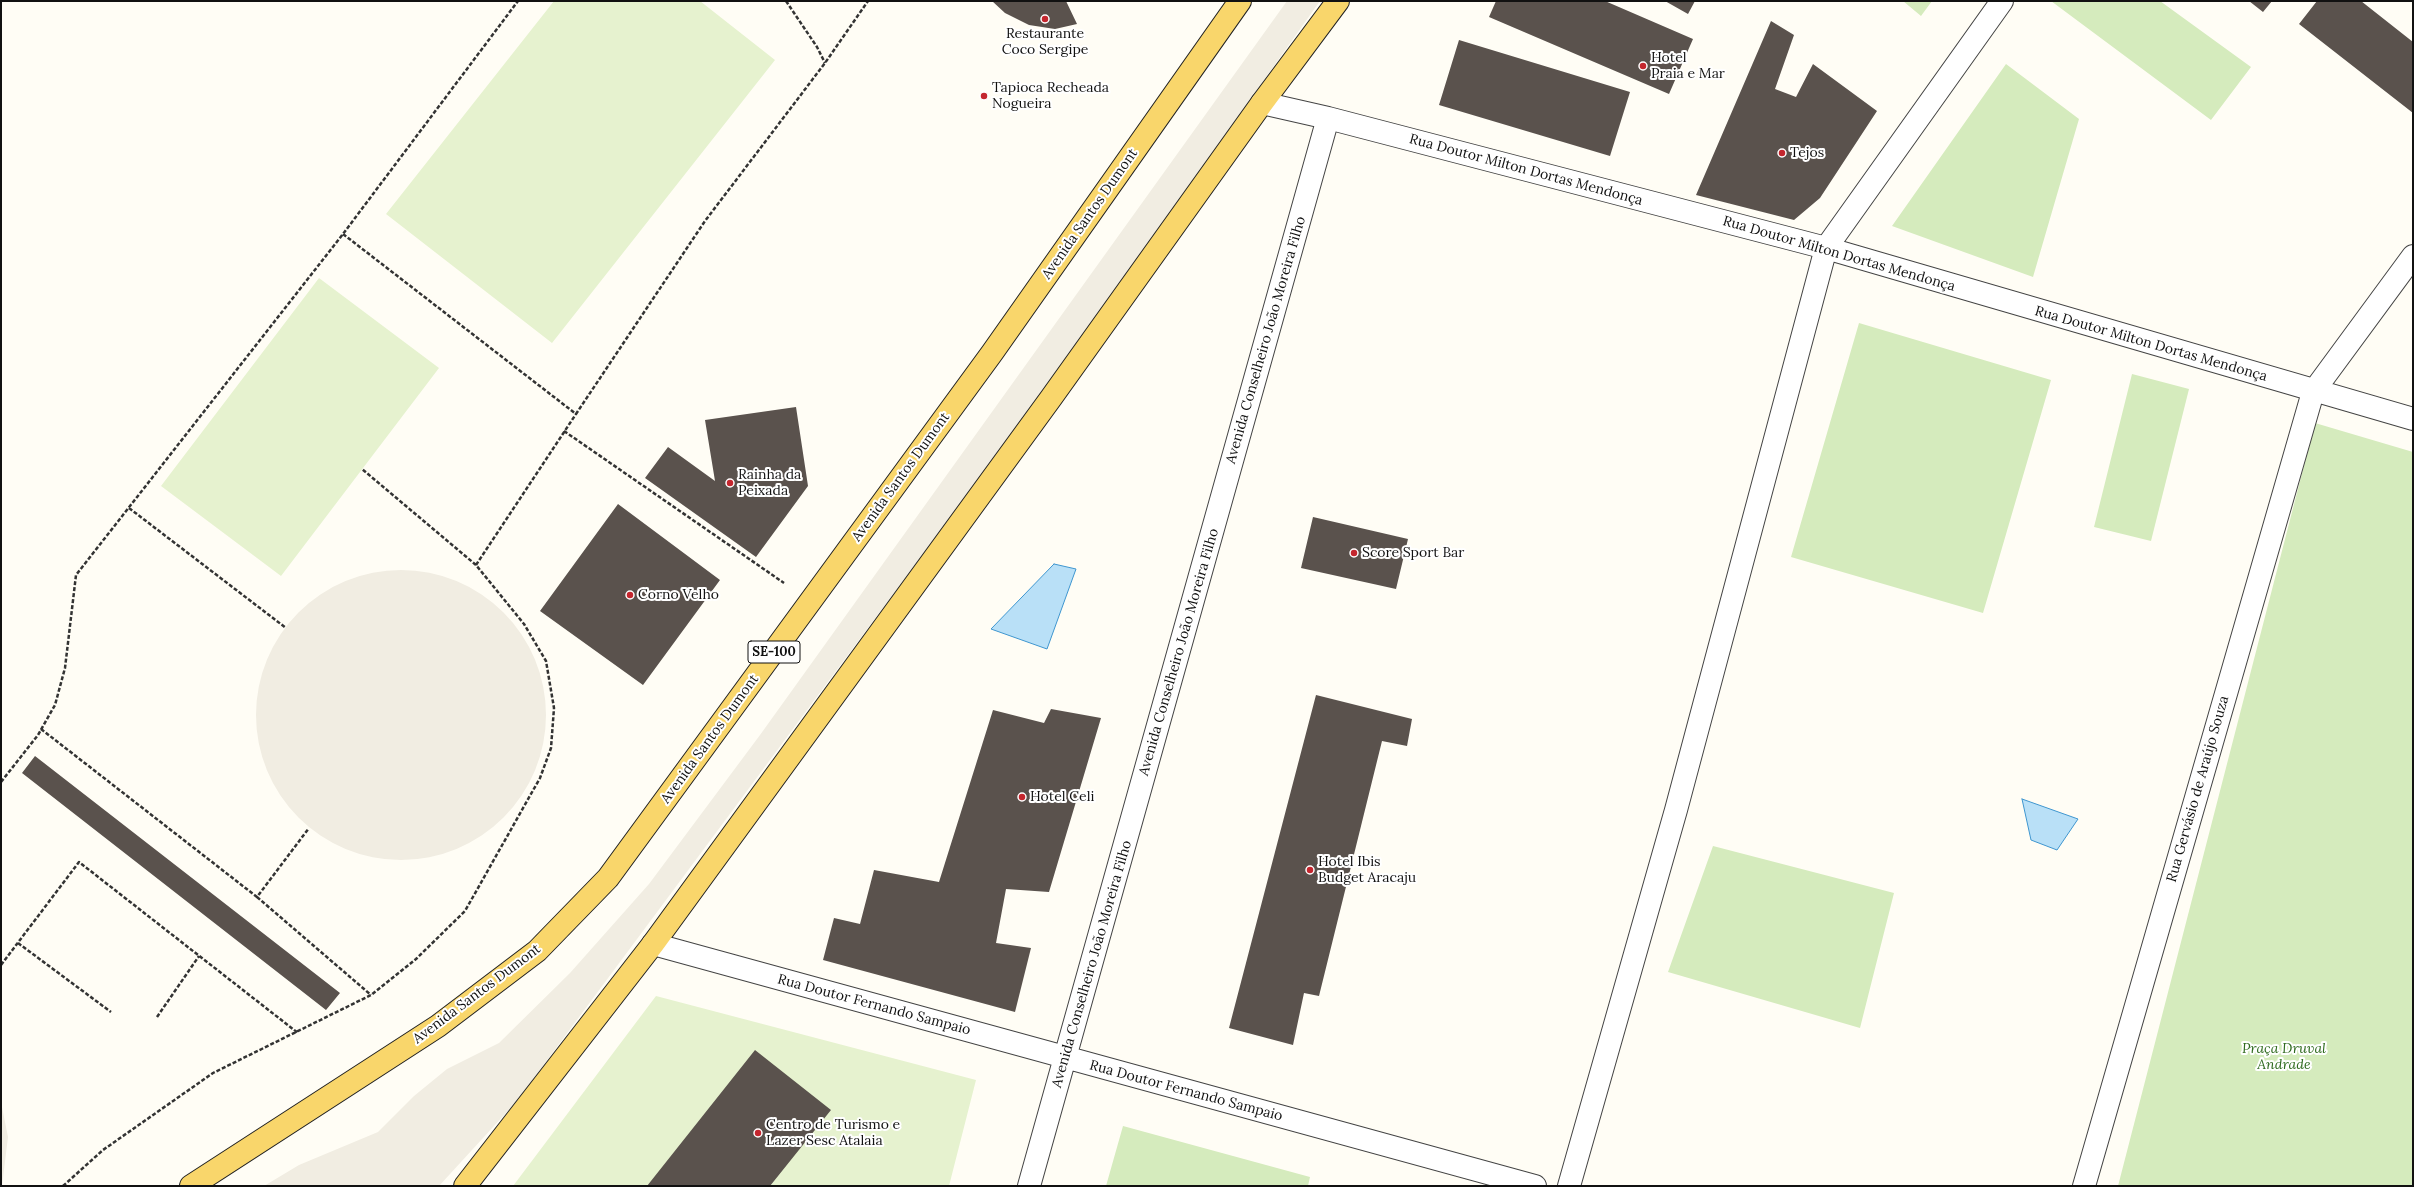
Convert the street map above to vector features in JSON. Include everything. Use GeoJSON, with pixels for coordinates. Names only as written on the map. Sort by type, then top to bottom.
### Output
{"type":"FeatureCollection","features":[{"type":"Feature","properties":{"kind":"main road","name":"Avenida Santos Dumont"},"geometry":{"type":"LineString","coordinates":[[192,1186],[438,1026],[537,951],[608,878],[992,353],[1240,1]]}},
{"type":"Feature","properties":{"kind":"main road"},"geometry":{"type":"LineString","coordinates":[[465,1186],[653,944],[1046,404],[1262,103],[1338,1]]}},
{"type":"Feature","properties":{"kind":"street"},"geometry":{"type":"LineString","coordinates":[[1569,1186],[1676,810],[1826,248],[2002,1]]}},
{"type":"Feature","properties":{"kind":"street","name":"Rua Doutor Milton Dortas Mendonça"},"geometry":{"type":"LineString","coordinates":[[1262,103],[1328,118],[1826,248],[2313,392],[2413,419]]}},
{"type":"Feature","properties":{"kind":"street","name":"Avenida Conselheiro João Moreira Filho"},"geometry":{"type":"LineString","coordinates":[[1029,1186],[1328,118]]}},
{"type":"Feature","properties":{"kind":"street"},"geometry":{"type":"LineString","coordinates":[[2313,392],[2413,256]]}},
{"type":"Feature","properties":{"kind":"street","name":"Rua Gervásio de Araújo Souza"},"geometry":{"type":"LineString","coordinates":[[2084,1186],[2313,392]]}},
{"type":"Feature","properties":{"kind":"street","name":"Rua Doutor Fernando Sampaio"},"geometry":{"type":"LineString","coordinates":[[653,944],[1535,1186]]}},
{"type":"Feature","properties":{"kind":"path"},"geometry":{"type":"LineString","coordinates":[[1,782],[18,762],[55,705],[65,668],[76,575],[343,234],[518,1]]}},
{"type":"Feature","properties":{"kind":"path"},"geometry":{"type":"LineString","coordinates":[[786,1],[817,47],[825,63]]}},
{"type":"Feature","properties":{"kind":"path"},"geometry":{"type":"LineString","coordinates":[[476,565],[705,221],[825,63],[868,1]]}},
{"type":"Feature","properties":{"kind":"path"},"geometry":{"type":"LineString","coordinates":[[343,234],[576,414]]}},
{"type":"Feature","properties":{"kind":"path"},"geometry":{"type":"LineString","coordinates":[[564,431],[811,601]]}},
{"type":"Feature","properties":{"kind":"path"},"geometry":{"type":"LineString","coordinates":[[63,1186],[103,1150],[213,1073],[371,995],[416,959],[465,911],[540,778],[551,748],[554,708],[546,661],[524,624],[476,565],[362,469]]}},
{"type":"Feature","properties":{"kind":"path"},"geometry":{"type":"LineString","coordinates":[[129,508],[286,628]]}},
{"type":"Feature","properties":{"kind":"path"},"geometry":{"type":"LineString","coordinates":[[41,728],[257,897],[371,995]]}},
{"type":"Feature","properties":{"kind":"path"},"geometry":{"type":"LineString","coordinates":[[257,897],[309,828]]}},
{"type":"Feature","properties":{"kind":"path"},"geometry":{"type":"LineString","coordinates":[[1,965],[79,862],[198,956],[298,1032]]}},
{"type":"Feature","properties":{"kind":"path"},"geometry":{"type":"LineString","coordinates":[[18,943],[111,1012]]}},
{"type":"Feature","properties":{"kind":"path"},"geometry":{"type":"LineString","coordinates":[[157,1017],[198,956]]}},
{"type":"Feature","properties":{"kind":"green space"},"geometry":{"type":"Polygon","coordinates":[[[554,1],[700,1],[775,60],[552,343],[386,214],[554,1]]]}},
{"type":"Feature","properties":{"kind":"green space"},"geometry":{"type":"Polygon","coordinates":[[[1903,1],[1932,1],[1921,16],[1903,1]]]}},
{"type":"Feature","properties":{"kind":"green space"},"geometry":{"type":"Polygon","coordinates":[[[2051,1],[2160,1],[2251,67],[2211,120],[2051,1]]]}},
{"type":"Feature","properties":{"kind":"green space"},"geometry":{"type":"Polygon","coordinates":[[[2006,64],[2079,119],[2033,277],[1892,226],[2006,64]]]}},
{"type":"Feature","properties":{"kind":"green space"},"geometry":{"type":"Polygon","coordinates":[[[319,278],[439,368],[281,576],[161,486],[319,278]]]}},
{"type":"Feature","properties":{"kind":"green space"},"geometry":{"type":"Polygon","coordinates":[[[1859,323],[2051,380],[1983,613],[1791,557],[1859,323]]]}},
{"type":"Feature","properties":{"kind":"green space"},"geometry":{"type":"Polygon","coordinates":[[[2132,374],[2189,389],[2151,541],[2094,527],[2132,374]]]}},
{"type":"Feature","properties":{"kind":"green space","name":"Praça Druval Andrade"},"geometry":{"type":"Polygon","coordinates":[[[2315,423],[2413,452],[2413,1186],[2118,1186],[2315,423]]]}},
{"type":"Feature","properties":{"kind":"green space"},"geometry":{"type":"Polygon","coordinates":[[[1713,846],[1894,893],[1860,1028],[1668,972],[1713,846]]]}},
{"type":"Feature","properties":{"kind":"green space","name":"Centro de Turismo e Lazer Sesc Atalaia"},"geometry":{"type":"Polygon","coordinates":[[[656,996],[976,1080],[949,1186],[513,1186],[656,996]]]}},
{"type":"Feature","properties":{"kind":"green space"},"geometry":{"type":"Polygon","coordinates":[[[1123,1126],[1310,1177],[1308,1186],[1106,1186],[1123,1126]]]}},
{"type":"Feature","properties":{"kind":"shaded area"},"geometry":{"type":"Polygon","coordinates":[[[1287,1],[1320,1],[1035,403],[516,1102],[439,1186],[264,1186],[299,1165],[378,1132],[414,1096],[447,1069],[499,1043],[570,973],[649,884],[760,735],[1287,1]]]}},
{"type":"Feature","properties":{"kind":"shaded area"},"geometry":{"type":"Polygon","coordinates":[[[387,570],[415,570],[443,576],[457,581],[482,594],[504,612],[522,634],[535,659],[540,673],[546,701],[546,729],[540,757],[535,771],[522,796],[504,818],[482,836],[457,849],[443,854],[415,860],[387,860],[359,854],[345,849],[320,836],[298,818],[280,796],[267,771],[262,757],[256,729],[256,701],[262,673],[267,659],[280,634],[298,612],[320,594],[345,581],[359,576],[387,570]]]}},
{"type":"Feature","properties":{"kind":"shaded area"},"geometry":{"type":"Polygon","coordinates":[[[1,1102],[8,1137],[2,1186],[1,1186],[1,1102]]]}},
{"type":"Feature","properties":{"kind":"water"},"geometry":{"type":"Polygon","coordinates":[[[1054,564],[1076,569],[1047,649],[991,629],[1054,564]]]}},
{"type":"Feature","properties":{"kind":"water"},"geometry":{"type":"Polygon","coordinates":[[[2022,799],[2078,819],[2057,850],[2031,840],[2022,799]]]}},
{"type":"Feature","properties":{"kind":"building","name":"Restaurante Coco Sergipe"},"geometry":{"type":"Polygon","coordinates":[[[992,1],[1066,1],[1077,24],[1055,29],[1029,25],[1005,13],[992,1]]]}},
{"type":"Feature","properties":{"kind":"building","name":"Hotel Praia e Mar"},"geometry":{"type":"Polygon","coordinates":[[[1496,1],[1605,1],[1693,39],[1669,94],[1489,17],[1496,1]]]}},
{"type":"Feature","properties":{"kind":"building"},"geometry":{"type":"Polygon","coordinates":[[[1665,1],[1695,1],[1688,14],[1665,1]]]}},
{"type":"Feature","properties":{"kind":"building"},"geometry":{"type":"Polygon","coordinates":[[[2249,1],[2272,1],[2263,12],[2249,1]]]}},
{"type":"Feature","properties":{"kind":"building"},"geometry":{"type":"Polygon","coordinates":[[[2317,1],[2361,1],[2413,42],[2413,113],[2299,24],[2317,1]]]}},
{"type":"Feature","properties":{"kind":"building","name":"Tejos"},"geometry":{"type":"Polygon","coordinates":[[[1771,21],[1794,35],[1775,89],[1796,97],[1813,64],[1877,111],[1820,198],[1794,220],[1696,195],[1771,21]]]}},
{"type":"Feature","properties":{"kind":"building"},"geometry":{"type":"Polygon","coordinates":[[[1459,40],[1630,92],[1610,156],[1439,105],[1459,40]]]}},
{"type":"Feature","properties":{"kind":"building","name":"Rainha da Peixada"},"geometry":{"type":"Polygon","coordinates":[[[796,407],[808,486],[756,557],[645,478],[668,447],[715,481],[705,420],[796,407]]]}},
{"type":"Feature","properties":{"kind":"building","name":"Corno Velho"},"geometry":{"type":"Polygon","coordinates":[[[618,504],[720,580],[643,685],[540,611],[618,504]]]}},
{"type":"Feature","properties":{"kind":"building","name":"Score Sport Bar"},"geometry":{"type":"Polygon","coordinates":[[[1313,517],[1408,539],[1396,589],[1301,568],[1313,517]]]}},
{"type":"Feature","properties":{"kind":"building","name":"Hotel Ibis Budget Aracaju"},"geometry":{"type":"Polygon","coordinates":[[[1316,695],[1412,719],[1407,746],[1382,741],[1319,996],[1304,993],[1293,1045],[1229,1028],[1316,695]]]}},
{"type":"Feature","properties":{"kind":"building","name":"Hotel Celi"},"geometry":{"type":"Polygon","coordinates":[[[1051,709],[1101,718],[1049,892],[1006,889],[996,943],[1031,948],[1015,1012],[823,960],[834,918],[860,924],[874,870],[939,882],[993,710],[1044,723],[1051,709]]]}},
{"type":"Feature","properties":{"kind":"building"},"geometry":{"type":"Polygon","coordinates":[[[35,756],[340,993],[326,1010],[22,773],[35,756]]]}},
{"type":"Feature","properties":{"kind":"building"},"geometry":{"type":"Polygon","coordinates":[[[755,1050],[831,1110],[770,1186],[647,1186],[755,1050]]]}},
{"type":"Feature","properties":{"kind":"place","name":"Restaurante Coco Sergipe"},"geometry":{"type":"Point","coordinates":[1045,19]}},
{"type":"Feature","properties":{"kind":"place","name":"Hotel Praia e Mar"},"geometry":{"type":"Point","coordinates":[1643,66]}},
{"type":"Feature","properties":{"kind":"place","name":"Tapioca Recheada Nogueira"},"geometry":{"type":"Point","coordinates":[984,96]}},
{"type":"Feature","properties":{"kind":"place","name":"Tejos"},"geometry":{"type":"Point","coordinates":[1782,153]}},
{"type":"Feature","properties":{"kind":"place","name":"Rainha da Peixada"},"geometry":{"type":"Point","coordinates":[730,483]}},
{"type":"Feature","properties":{"kind":"place","name":"Score Sport Bar"},"geometry":{"type":"Point","coordinates":[1354,553]}},
{"type":"Feature","properties":{"kind":"place","name":"Corno Velho"},"geometry":{"type":"Point","coordinates":[630,595]}},
{"type":"Feature","properties":{"kind":"place","name":"Hotel Celi"},"geometry":{"type":"Point","coordinates":[1022,797]}},
{"type":"Feature","properties":{"kind":"place","name":"Hotel Ibis Budget Aracaju"},"geometry":{"type":"Point","coordinates":[1310,870]}},
{"type":"Feature","properties":{"kind":"place","name":"Centro de Turismo e Lazer Sesc Atalaia"},"geometry":{"type":"Point","coordinates":[758,1133]}}]}
